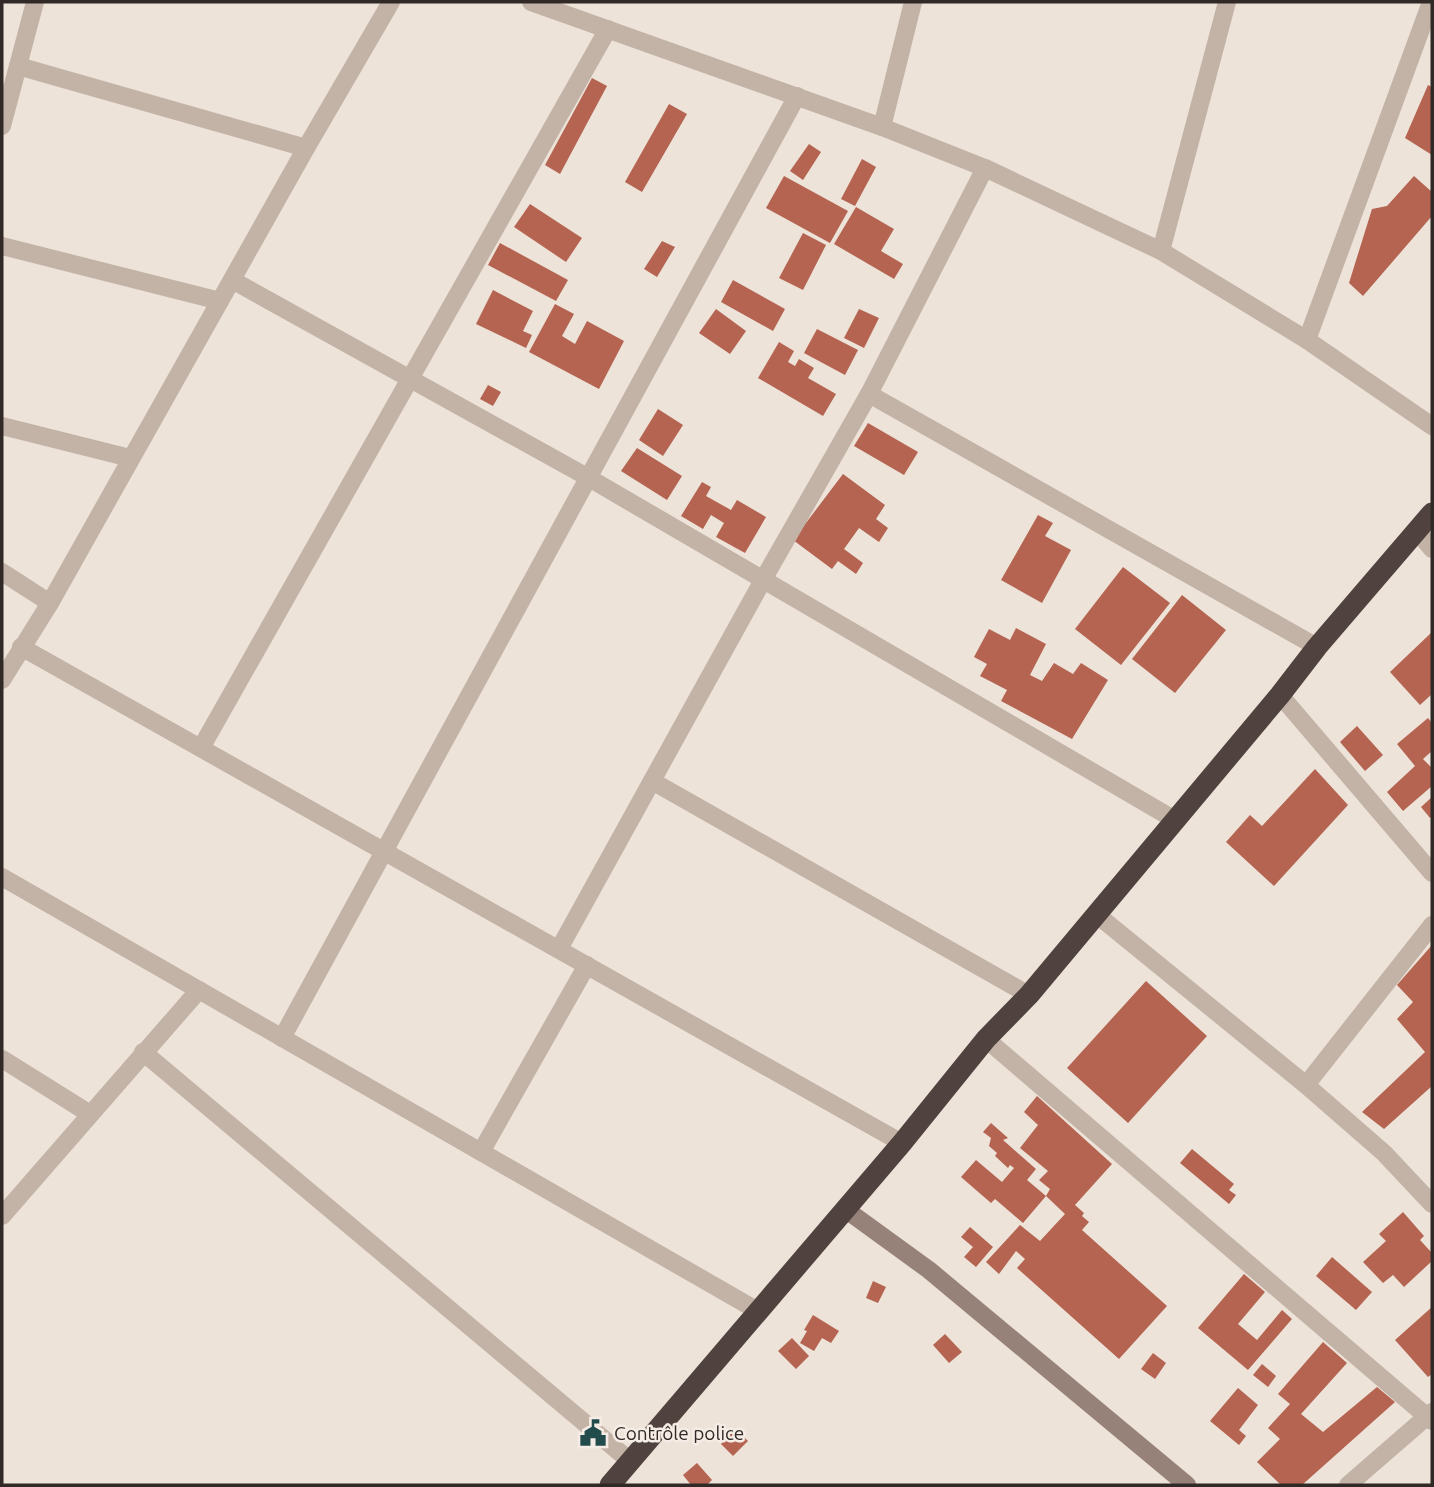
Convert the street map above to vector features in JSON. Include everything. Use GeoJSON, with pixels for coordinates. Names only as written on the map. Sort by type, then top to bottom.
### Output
{"type":"FeatureCollection","features":[{"type":"Feature","properties":{"kind":"highway"},"geometry":{"type":"LineString","coordinates":[[610,1485],[902,1143],[986,1039],[1029,995],[1317,647],[1432,513]]}},
{"type":"Feature","properties":{"kind":"main road"},"geometry":{"type":"LineString","coordinates":[[845,1209],[929,1270],[1187,1485]]}},
{"type":"Feature","properties":{"kind":"street"},"geometry":{"type":"LineString","coordinates":[[2,126],[35,2]]}},
{"type":"Feature","properties":{"kind":"street"},"geometry":{"type":"LineString","coordinates":[[2,680],[50,603],[391,2]]}},
{"type":"Feature","properties":{"kind":"street"},"geometry":{"type":"LineString","coordinates":[[531,2],[882,127],[985,168],[1161,251],[1307,340],[1432,426]]}},
{"type":"Feature","properties":{"kind":"street"},"geometry":{"type":"LineString","coordinates":[[882,127],[913,2]]}},
{"type":"Feature","properties":{"kind":"street"},"geometry":{"type":"LineString","coordinates":[[1161,251],[1227,2]]}},
{"type":"Feature","properties":{"kind":"street"},"geometry":{"type":"LineString","coordinates":[[1307,340],[1425,3]]}},
{"type":"Feature","properties":{"kind":"street"},"geometry":{"type":"LineString","coordinates":[[201,748],[608,29]]}},
{"type":"Feature","properties":{"kind":"street"},"geometry":{"type":"LineString","coordinates":[[18,66],[306,149]]}},
{"type":"Feature","properties":{"kind":"street"},"geometry":{"type":"LineString","coordinates":[[282,1038],[797,96]]}},
{"type":"Feature","properties":{"kind":"street"},"geometry":{"type":"LineString","coordinates":[[559,949],[869,394],[985,168]]}},
{"type":"Feature","properties":{"kind":"street"},"geometry":{"type":"LineString","coordinates":[[2,246],[220,301]]}},
{"type":"Feature","properties":{"kind":"street"},"geometry":{"type":"LineString","coordinates":[[232,281],[589,478],[1175,820]]}},
{"type":"Feature","properties":{"kind":"street"},"geometry":{"type":"LineString","coordinates":[[869,394],[1317,647]]}},
{"type":"Feature","properties":{"kind":"street"},"geometry":{"type":"LineString","coordinates":[[2,426],[130,458]]}},
{"type":"Feature","properties":{"kind":"street"},"geometry":{"type":"LineString","coordinates":[[1417,531],[1432,549]]}},
{"type":"Feature","properties":{"kind":"street"},"geometry":{"type":"LineString","coordinates":[[2,572],[50,603]]}},
{"type":"Feature","properties":{"kind":"street"},"geometry":{"type":"LineString","coordinates":[[21,647],[902,1143]]}},
{"type":"Feature","properties":{"kind":"street"},"geometry":{"type":"LineString","coordinates":[[1280,695],[1432,873]]}},
{"type":"Feature","properties":{"kind":"street"},"geometry":{"type":"LineString","coordinates":[[652,781],[1029,995]]}},
{"type":"Feature","properties":{"kind":"street"},"geometry":{"type":"LineString","coordinates":[[2,877],[758,1311]]}},
{"type":"Feature","properties":{"kind":"street"},"geometry":{"type":"LineString","coordinates":[[1096,914],[1306,1085],[1384,1153],[1432,1204]]}},
{"type":"Feature","properties":{"kind":"street"},"geometry":{"type":"LineString","coordinates":[[1306,1085],[1432,925]]}},
{"type":"Feature","properties":{"kind":"street"},"geometry":{"type":"LineString","coordinates":[[481,1152],[587,965]]}},
{"type":"Feature","properties":{"kind":"street"},"geometry":{"type":"LineString","coordinates":[[2,1216],[198,990]]}},
{"type":"Feature","properties":{"kind":"street"},"geometry":{"type":"LineString","coordinates":[[986,1039],[1431,1417],[1348,1485]]}},
{"type":"Feature","properties":{"kind":"street"},"geometry":{"type":"LineString","coordinates":[[143,1052],[630,1461]]}},
{"type":"Feature","properties":{"kind":"street"},"geometry":{"type":"LineString","coordinates":[[2,1059],[90,1114]]}},
{"type":"Feature","properties":{"kind":"building"},"geometry":{"type":"Polygon","coordinates":[[[592,78],[607,86],[560,174],[545,165],[592,78]]]}},
{"type":"Feature","properties":{"kind":"building"},"geometry":{"type":"Polygon","coordinates":[[[1428,85],[1432,87],[1432,155],[1405,138],[1428,85]]]}},
{"type":"Feature","properties":{"kind":"building"},"geometry":{"type":"Polygon","coordinates":[[[669,104],[687,114],[642,192],[625,182],[669,104]]]}},
{"type":"Feature","properties":{"kind":"building"},"geometry":{"type":"Polygon","coordinates":[[[809,144],[821,152],[803,180],[790,171],[809,144]]]}},
{"type":"Feature","properties":{"kind":"building"},"geometry":{"type":"Polygon","coordinates":[[[862,159],[876,167],[855,206],[841,199],[862,159]]]}},
{"type":"Feature","properties":{"kind":"building"},"geometry":{"type":"Polygon","coordinates":[[[784,176],[848,211],[830,243],[766,208],[784,176]]]}},
{"type":"Feature","properties":{"kind":"building"},"geometry":{"type":"Polygon","coordinates":[[[1414,176],[1432,192],[1432,216],[1363,296],[1349,283],[1372,209],[1387,206],[1414,176]]]}},
{"type":"Feature","properties":{"kind":"building"},"geometry":{"type":"Polygon","coordinates":[[[530,204],[582,238],[566,262],[514,227],[530,204]]]}},
{"type":"Feature","properties":{"kind":"building"},"geometry":{"type":"Polygon","coordinates":[[[856,207],[894,229],[881,251],[903,264],[894,279],[834,244],[856,207]]]}},
{"type":"Feature","properties":{"kind":"building"},"geometry":{"type":"Polygon","coordinates":[[[803,233],[826,245],[803,290],[779,278],[803,233]]]}},
{"type":"Feature","properties":{"kind":"building"},"geometry":{"type":"Polygon","coordinates":[[[662,241],[675,247],[657,277],[644,269],[662,241]]]}},
{"type":"Feature","properties":{"kind":"building"},"geometry":{"type":"Polygon","coordinates":[[[500,243],[568,280],[556,301],[488,265],[500,243]]]}},
{"type":"Feature","properties":{"kind":"building"},"geometry":{"type":"Polygon","coordinates":[[[733,280],[785,309],[773,331],[721,302],[733,280]]]}},
{"type":"Feature","properties":{"kind":"building"},"geometry":{"type":"Polygon","coordinates":[[[493,290],[533,311],[523,331],[532,335],[526,348],[476,324],[493,290]]]}},
{"type":"Feature","properties":{"kind":"building"},"geometry":{"type":"Polygon","coordinates":[[[555,304],[574,314],[562,336],[575,344],[587,321],[624,341],[599,389],[529,352],[555,304]]]}},
{"type":"Feature","properties":{"kind":"building"},"geometry":{"type":"Polygon","coordinates":[[[716,309],[746,331],[730,354],[699,333],[716,309]]]}},
{"type":"Feature","properties":{"kind":"building"},"geometry":{"type":"Polygon","coordinates":[[[859,309],[879,318],[864,348],[844,338],[859,309]]]}},
{"type":"Feature","properties":{"kind":"building"},"geometry":{"type":"Polygon","coordinates":[[[817,329],[858,350],[845,375],[804,353],[817,329]]]}},
{"type":"Feature","properties":{"kind":"building"},"geometry":{"type":"Polygon","coordinates":[[[779,342],[794,351],[788,362],[795,366],[799,359],[814,368],[808,378],[836,394],[823,416],[758,378],[779,342]]]}},
{"type":"Feature","properties":{"kind":"building"},"geometry":{"type":"Polygon","coordinates":[[[488,385],[501,392],[493,406],[480,399],[488,385]]]}},
{"type":"Feature","properties":{"kind":"building"},"geometry":{"type":"Polygon","coordinates":[[[658,409],[683,425],[663,456],[639,440],[658,409]]]}},
{"type":"Feature","properties":{"kind":"building"},"geometry":{"type":"Polygon","coordinates":[[[868,423],[918,452],[904,475],[854,446],[868,423]]]}},
{"type":"Feature","properties":{"kind":"building"},"geometry":{"type":"Polygon","coordinates":[[[637,448],[682,476],[667,500],[621,471],[637,448]]]}},
{"type":"Feature","properties":{"kind":"building"},"geometry":{"type":"Polygon","coordinates":[[[843,474],[885,505],[876,519],[888,528],[879,542],[859,528],[844,549],[863,563],[856,574],[838,561],[832,569],[793,540],[843,474]]]}},
{"type":"Feature","properties":{"kind":"building"},"geometry":{"type":"Polygon","coordinates":[[[702,482],[711,487],[706,496],[731,510],[737,500],[766,517],[745,553],[716,537],[724,523],[711,515],[703,529],[681,516],[702,482]]]}},
{"type":"Feature","properties":{"kind":"building"},"geometry":{"type":"Polygon","coordinates":[[[1038,515],[1053,523],[1045,536],[1071,550],[1042,603],[1001,580],[1038,515]]]}},
{"type":"Feature","properties":{"kind":"building"},"geometry":{"type":"Polygon","coordinates":[[[1123,567],[1170,603],[1121,665],[1075,629],[1123,567]]]}},
{"type":"Feature","properties":{"kind":"building"},"geometry":{"type":"Polygon","coordinates":[[[1182,595],[1226,630],[1175,693],[1132,659],[1182,595]]]}},
{"type":"Feature","properties":{"kind":"building"},"geometry":{"type":"Polygon","coordinates":[[[1016,628],[1046,644],[1030,675],[1042,681],[1054,663],[1073,674],[1081,663],[1108,680],[1072,739],[1001,701],[1007,690],[980,676],[987,664],[974,657],[989,629],[1010,640],[1016,628]]]}},
{"type":"Feature","properties":{"kind":"building"},"geometry":{"type":"Polygon","coordinates":[[[1432,632],[1432,694],[1420,705],[1390,672],[1432,632]]]}},
{"type":"Feature","properties":{"kind":"building"},"geometry":{"type":"Polygon","coordinates":[[[1428,718],[1432,723],[1432,751],[1423,759],[1432,768],[1432,786],[1403,811],[1387,792],[1415,766],[1397,744],[1428,718]]]}},
{"type":"Feature","properties":{"kind":"building"},"geometry":{"type":"Polygon","coordinates":[[[1357,726],[1383,755],[1365,771],[1340,742],[1357,726]]]}},
{"type":"Feature","properties":{"kind":"building"},"geometry":{"type":"Polygon","coordinates":[[[1315,769],[1348,805],[1274,886],[1226,842],[1250,815],[1262,826],[1315,769]]]}},
{"type":"Feature","properties":{"kind":"building"},"geometry":{"type":"Polygon","coordinates":[[[1432,797],[1432,816],[1430,818],[1421,807],[1432,797]]]}},
{"type":"Feature","properties":{"kind":"building"},"geometry":{"type":"Polygon","coordinates":[[[1432,945],[1432,1086],[1384,1129],[1362,1112],[1425,1052],[1397,1019],[1413,1002],[1397,985],[1432,945]]]}},
{"type":"Feature","properties":{"kind":"building"},"geometry":{"type":"Polygon","coordinates":[[[1146,981],[1207,1036],[1128,1123],[1067,1068],[1146,981]]]}},
{"type":"Feature","properties":{"kind":"building"},"geometry":{"type":"Polygon","coordinates":[[[1037,1096],[1112,1164],[1075,1205],[1089,1222],[1082,1230],[1167,1306],[1119,1359],[1017,1268],[1025,1259],[1016,1251],[999,1274],[986,1262],[1020,1225],[1040,1241],[1065,1214],[1046,1196],[1050,1189],[1039,1180],[1048,1171],[1020,1148],[1038,1125],[1024,1112],[1037,1096]]]}},
{"type":"Feature","properties":{"kind":"building"},"geometry":{"type":"Polygon","coordinates":[[[991,1123],[1008,1138],[1003,1140],[1036,1169],[1027,1180],[1046,1196],[1023,1223],[995,1199],[991,1203],[961,1177],[976,1160],[1002,1182],[1014,1168],[1010,1165],[1008,1168],[989,1146],[991,1138],[983,1132],[991,1123]]]}},
{"type":"Feature","properties":{"kind":"building"},"geometry":{"type":"Polygon","coordinates":[[[1192,1149],[1234,1184],[1229,1190],[1236,1195],[1229,1204],[1180,1163],[1192,1149]]]}},
{"type":"Feature","properties":{"kind":"building"},"geometry":{"type":"Polygon","coordinates":[[[1403,1212],[1424,1236],[1420,1240],[1432,1253],[1432,1261],[1404,1287],[1393,1275],[1383,1283],[1363,1262],[1386,1241],[1379,1234],[1403,1212]]]}},
{"type":"Feature","properties":{"kind":"building"},"geometry":{"type":"Polygon","coordinates":[[[970,1227],[993,1247],[976,1267],[964,1257],[973,1247],[961,1237],[970,1227]]]}},
{"type":"Feature","properties":{"kind":"building"},"geometry":{"type":"Polygon","coordinates":[[[1332,1257],[1372,1292],[1356,1310],[1316,1276],[1332,1257]]]}},
{"type":"Feature","properties":{"kind":"building"},"geometry":{"type":"Polygon","coordinates":[[[1244,1274],[1265,1292],[1238,1324],[1257,1340],[1282,1310],[1292,1319],[1248,1370],[1198,1328],[1244,1274]]]}},
{"type":"Feature","properties":{"kind":"building"},"geometry":{"type":"Polygon","coordinates":[[[873,1281],[886,1287],[878,1303],[866,1298],[873,1281]]]}},
{"type":"Feature","properties":{"kind":"building"},"geometry":{"type":"Polygon","coordinates":[[[1432,1307],[1432,1374],[1428,1377],[1395,1340],[1432,1307]]]}},
{"type":"Feature","properties":{"kind":"building"},"geometry":{"type":"Polygon","coordinates":[[[813,1315],[839,1331],[831,1343],[822,1338],[814,1351],[800,1343],[813,1315]]]}},
{"type":"Feature","properties":{"kind":"building"},"geometry":{"type":"Polygon","coordinates":[[[945,1334],[962,1352],[949,1363],[933,1345],[945,1334]]]}},
{"type":"Feature","properties":{"kind":"building"},"geometry":{"type":"Polygon","coordinates":[[[792,1338],[809,1356],[796,1369],[778,1351],[792,1338]]]}},
{"type":"Feature","properties":{"kind":"building"},"geometry":{"type":"Polygon","coordinates":[[[1323,1342],[1347,1363],[1301,1414],[1323,1432],[1377,1387],[1395,1402],[1302,1485],[1281,1485],[1257,1462],[1280,1439],[1268,1428],[1290,1404],[1278,1394],[1323,1342]]]}},
{"type":"Feature","properties":{"kind":"building"},"geometry":{"type":"Polygon","coordinates":[[[1153,1353],[1166,1363],[1155,1379],[1141,1369],[1153,1353]]]}},
{"type":"Feature","properties":{"kind":"building"},"geometry":{"type":"Polygon","coordinates":[[[1262,1364],[1276,1376],[1268,1387],[1253,1375],[1262,1364]]]}},
{"type":"Feature","properties":{"kind":"building"},"geometry":{"type":"Polygon","coordinates":[[[1238,1388],[1258,1405],[1239,1430],[1246,1436],[1239,1445],[1210,1421],[1238,1388]]]}},
{"type":"Feature","properties":{"kind":"building"},"geometry":{"type":"Polygon","coordinates":[[[735,1429],[748,1441],[733,1456],[721,1444],[735,1429]]]}},
{"type":"Feature","properties":{"kind":"building"},"geometry":{"type":"Polygon","coordinates":[[[697,1463],[712,1480],[707,1485],[691,1485],[683,1475],[697,1463]]]}},
{"type":"Feature","properties":{"kind":"place","name":"Contrôle police"},"geometry":{"type":"Point","coordinates":[593,1433]}}]}
